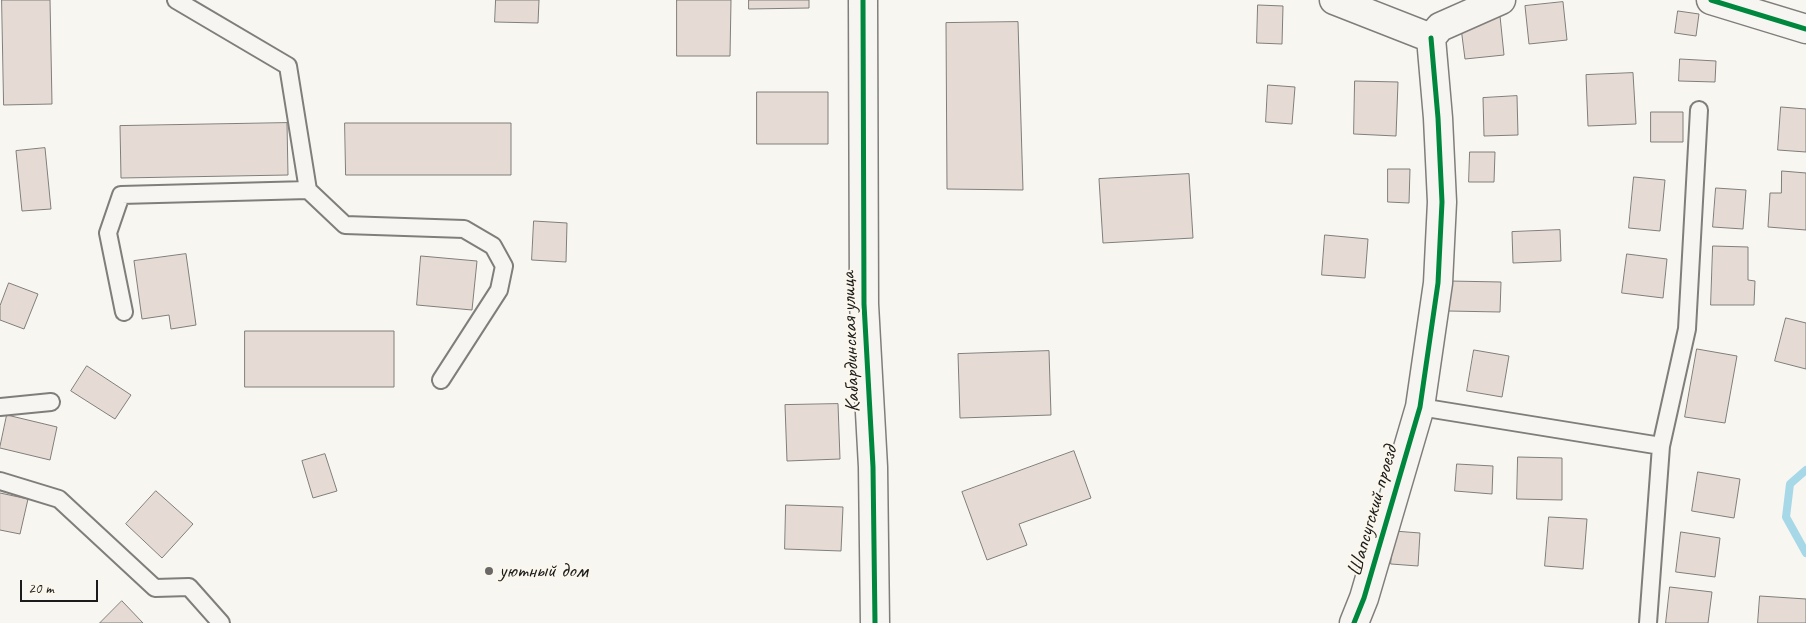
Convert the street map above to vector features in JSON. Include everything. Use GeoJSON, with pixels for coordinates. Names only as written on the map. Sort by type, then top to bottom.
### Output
{"type":"FeatureCollection","features":[{"type":"Feature","properties":{"kind":"street","name":"Кабардинская улица"},"geometry":{"type":"LineString","coordinates":[[863,0],[864,304],[873,467],[875,623]]}},
{"type":"Feature","properties":{"kind":"street"},"geometry":{"type":"LineString","coordinates":[[1334,0],[1431,38],[1440,27],[1501,0]]}},
{"type":"Feature","properties":{"kind":"street"},"geometry":{"type":"LineString","coordinates":[[1711,0],[1806,29]]}},
{"type":"Feature","properties":{"kind":"street","name":"Шапсугский проезд"},"geometry":{"type":"LineString","coordinates":[[1354,623],[1364,598],[1420,406],[1438,283],[1442,202],[1438,118],[1431,38]]}},
{"type":"Feature","properties":{"kind":"lane"},"geometry":{"type":"LineString","coordinates":[[176,0],[288,66],[308,190],[345,225],[464,229],[493,246],[504,266],[499,290],[441,380]]}},
{"type":"Feature","properties":{"kind":"lane"},"geometry":{"type":"LineString","coordinates":[[1648,623],[1661,446],[1687,329],[1698,110]]}},
{"type":"Feature","properties":{"kind":"lane"},"geometry":{"type":"LineString","coordinates":[[124,312],[108,233],[121,195],[308,190]]}},
{"type":"Feature","properties":{"kind":"lane"},"geometry":{"type":"LineString","coordinates":[[0,407],[51,402]]}},
{"type":"Feature","properties":{"kind":"lane"},"geometry":{"type":"LineString","coordinates":[[1420,406],[1661,446]]}},
{"type":"Feature","properties":{"kind":"lane"},"geometry":{"type":"LineString","coordinates":[[0,481],[59,499],[155,588],[189,587],[221,623]]}},
{"type":"Feature","properties":{"kind":"building"},"geometry":{"type":"Polygon","coordinates":[[[2,0],[50,0],[52,104],[4,105],[2,0]]]}},
{"type":"Feature","properties":{"kind":"building"},"geometry":{"type":"Polygon","coordinates":[[[496,0],[539,0],[538,23],[495,22],[496,0]]]}},
{"type":"Feature","properties":{"kind":"building"},"geometry":{"type":"Polygon","coordinates":[[[677,0],[731,0],[730,56],[677,56],[677,0]]]}},
{"type":"Feature","properties":{"kind":"building"},"geometry":{"type":"Polygon","coordinates":[[[749,0],[809,0],[809,8],[749,9],[749,0]]]}},
{"type":"Feature","properties":{"kind":"building"},"geometry":{"type":"Polygon","coordinates":[[[1563,2],[1567,40],[1529,44],[1525,6],[1563,2]]]}},
{"type":"Feature","properties":{"kind":"building"},"geometry":{"type":"Polygon","coordinates":[[[1258,5],[1283,6],[1282,44],[1257,43],[1258,5]]]}},
{"type":"Feature","properties":{"kind":"building"},"geometry":{"type":"Polygon","coordinates":[[[1678,11],[1699,14],[1696,36],[1675,33],[1678,11]]]}},
{"type":"Feature","properties":{"kind":"building"},"geometry":{"type":"Polygon","coordinates":[[[1500,16],[1504,55],[1465,59],[1460,20],[1500,16]]]}},
{"type":"Feature","properties":{"kind":"building"},"geometry":{"type":"Polygon","coordinates":[[[1018,22],[1023,190],[947,189],[946,23],[1018,22]]]}},
{"type":"Feature","properties":{"kind":"building"},"geometry":{"type":"Polygon","coordinates":[[[1680,59],[1716,61],[1715,82],[1679,81],[1680,59]]]}},
{"type":"Feature","properties":{"kind":"building"},"geometry":{"type":"Polygon","coordinates":[[[1633,73],[1636,124],[1588,126],[1586,75],[1633,73]]]}},
{"type":"Feature","properties":{"kind":"building"},"geometry":{"type":"Polygon","coordinates":[[[1355,81],[1398,82],[1396,136],[1354,134],[1355,81]]]}},
{"type":"Feature","properties":{"kind":"building"},"geometry":{"type":"Polygon","coordinates":[[[1268,85],[1295,87],[1292,124],[1266,122],[1268,85]]]}},
{"type":"Feature","properties":{"kind":"building"},"geometry":{"type":"Polygon","coordinates":[[[757,92],[828,92],[828,144],[757,144],[757,92]]]}},
{"type":"Feature","properties":{"kind":"building"},"geometry":{"type":"Polygon","coordinates":[[[1517,96],[1518,135],[1484,136],[1483,98],[1517,96]]]}},
{"type":"Feature","properties":{"kind":"building"},"geometry":{"type":"Polygon","coordinates":[[[1781,107],[1806,109],[1806,152],[1778,150],[1781,107]]]}},
{"type":"Feature","properties":{"kind":"building"},"geometry":{"type":"Polygon","coordinates":[[[1651,112],[1683,112],[1683,142],[1651,142],[1651,112]]]}},
{"type":"Feature","properties":{"kind":"building"},"geometry":{"type":"Polygon","coordinates":[[[287,123],[288,175],[121,178],[120,126],[287,123]]]}},
{"type":"Feature","properties":{"kind":"building"},"geometry":{"type":"Polygon","coordinates":[[[345,123],[511,123],[511,175],[346,175],[345,123]]]}},
{"type":"Feature","properties":{"kind":"building"},"geometry":{"type":"Polygon","coordinates":[[[45,148],[51,209],[22,211],[16,151],[45,148]]]}},
{"type":"Feature","properties":{"kind":"building"},"geometry":{"type":"Polygon","coordinates":[[[1470,152],[1495,152],[1494,182],[1469,182],[1470,152]]]}},
{"type":"Feature","properties":{"kind":"building"},"geometry":{"type":"Polygon","coordinates":[[[1388,169],[1410,169],[1409,203],[1388,202],[1388,169]]]}},
{"type":"Feature","properties":{"kind":"building"},"geometry":{"type":"Polygon","coordinates":[[[1782,171],[1806,173],[1806,230],[1768,227],[1770,193],[1781,193],[1782,171]]]}},
{"type":"Feature","properties":{"kind":"building"},"geometry":{"type":"Polygon","coordinates":[[[1189,174],[1193,238],[1103,243],[1099,179],[1189,174]]]}},
{"type":"Feature","properties":{"kind":"building"},"geometry":{"type":"Polygon","coordinates":[[[1634,177],[1665,180],[1660,231],[1629,228],[1634,177]]]}},
{"type":"Feature","properties":{"kind":"building"},"geometry":{"type":"Polygon","coordinates":[[[1716,188],[1746,190],[1743,229],[1713,227],[1716,188]]]}},
{"type":"Feature","properties":{"kind":"building"},"geometry":{"type":"Polygon","coordinates":[[[534,221],[567,223],[566,262],[532,260],[534,221]]]}},
{"type":"Feature","properties":{"kind":"building"},"geometry":{"type":"Polygon","coordinates":[[[1560,230],[1561,261],[1513,263],[1512,232],[1560,230]]]}},
{"type":"Feature","properties":{"kind":"building"},"geometry":{"type":"Polygon","coordinates":[[[1325,235],[1368,239],[1365,278],[1322,275],[1325,235]]]}},
{"type":"Feature","properties":{"kind":"building"},"geometry":{"type":"Polygon","coordinates":[[[1713,246],[1748,247],[1748,280],[1755,281],[1754,305],[1711,305],[1713,246]]]}},
{"type":"Feature","properties":{"kind":"building"},"geometry":{"type":"Polygon","coordinates":[[[186,254],[196,325],[171,329],[169,315],[142,319],[134,261],[186,254]]]}},
{"type":"Feature","properties":{"kind":"building"},"geometry":{"type":"Polygon","coordinates":[[[1627,254],[1667,259],[1663,298],[1622,293],[1627,254]]]}},
{"type":"Feature","properties":{"kind":"building"},"geometry":{"type":"Polygon","coordinates":[[[421,256],[477,261],[472,310],[417,305],[421,256]]]}},
{"type":"Feature","properties":{"kind":"building"},"geometry":{"type":"Polygon","coordinates":[[[1449,281],[1501,282],[1500,312],[1448,311],[1449,281]]]}},
{"type":"Feature","properties":{"kind":"building"},"geometry":{"type":"Polygon","coordinates":[[[9,283],[38,294],[24,329],[0,320],[0,306],[9,283]]]}},
{"type":"Feature","properties":{"kind":"building"},"geometry":{"type":"Polygon","coordinates":[[[1786,318],[1806,323],[1806,369],[1775,361],[1786,318]]]}},
{"type":"Feature","properties":{"kind":"building"},"geometry":{"type":"Polygon","coordinates":[[[245,331],[394,331],[394,387],[245,387],[245,331]]]}},
{"type":"Feature","properties":{"kind":"building"},"geometry":{"type":"Polygon","coordinates":[[[1697,349],[1737,356],[1725,423],[1685,417],[1697,349]]]}},
{"type":"Feature","properties":{"kind":"building"},"geometry":{"type":"Polygon","coordinates":[[[1474,350],[1509,356],[1502,397],[1467,391],[1474,350]]]}},
{"type":"Feature","properties":{"kind":"building"},"geometry":{"type":"Polygon","coordinates":[[[1049,351],[1051,415],[960,418],[958,354],[1049,351]]]}},
{"type":"Feature","properties":{"kind":"building"},"geometry":{"type":"Polygon","coordinates":[[[87,366],[131,395],[115,419],[71,391],[87,366]]]}},
{"type":"Feature","properties":{"kind":"building"},"geometry":{"type":"Polygon","coordinates":[[[838,404],[840,459],[787,461],[785,405],[838,404]]]}},
{"type":"Feature","properties":{"kind":"building"},"geometry":{"type":"Polygon","coordinates":[[[7,415],[57,427],[50,460],[0,448],[7,415]]]}},
{"type":"Feature","properties":{"kind":"building"},"geometry":{"type":"Polygon","coordinates":[[[1074,451],[1091,498],[1019,524],[1027,545],[987,560],[962,492],[1074,451]]]}},
{"type":"Feature","properties":{"kind":"building"},"geometry":{"type":"Polygon","coordinates":[[[325,454],[337,491],[313,498],[302,461],[325,454]]]}},
{"type":"Feature","properties":{"kind":"building"},"geometry":{"type":"Polygon","coordinates":[[[1518,457],[1562,458],[1562,500],[1517,499],[1518,457]]]}},
{"type":"Feature","properties":{"kind":"building"},"geometry":{"type":"Polygon","coordinates":[[[1457,464],[1493,466],[1492,494],[1455,491],[1457,464]]]}},
{"type":"Feature","properties":{"kind":"building"},"geometry":{"type":"Polygon","coordinates":[[[1698,472],[1740,479],[1734,518],[1692,511],[1698,472]]]}},
{"type":"Feature","properties":{"kind":"building"},"geometry":{"type":"Polygon","coordinates":[[[156,491],[193,524],[162,558],[126,524],[156,491]]]}},
{"type":"Feature","properties":{"kind":"building"},"geometry":{"type":"Polygon","coordinates":[[[0,493],[28,499],[20,534],[0,530],[0,493]]]}},
{"type":"Feature","properties":{"kind":"building"},"geometry":{"type":"Polygon","coordinates":[[[786,505],[843,507],[841,551],[785,549],[786,505]]]}},
{"type":"Feature","properties":{"kind":"building"},"geometry":{"type":"Polygon","coordinates":[[[1549,517],[1587,519],[1583,569],[1545,566],[1549,517]]]}},
{"type":"Feature","properties":{"kind":"building"},"geometry":{"type":"Polygon","coordinates":[[[1394,531],[1420,533],[1418,566],[1391,564],[1394,531]]]}},
{"type":"Feature","properties":{"kind":"building"},"geometry":{"type":"Polygon","coordinates":[[[1681,532],[1720,538],[1715,577],[1676,572],[1681,532]]]}},
{"type":"Feature","properties":{"kind":"building"},"geometry":{"type":"Polygon","coordinates":[[[1670,587],[1712,592],[1708,623],[1666,623],[1670,587]]]}},
{"type":"Feature","properties":{"kind":"building"},"geometry":{"type":"Polygon","coordinates":[[[1760,596],[1806,599],[1806,623],[1758,623],[1760,596]]]}},
{"type":"Feature","properties":{"kind":"building"},"geometry":{"type":"Polygon","coordinates":[[[122,601],[143,623],[100,623],[122,601]]]}},
{"type":"Feature","properties":{"kind":"waterway"},"geometry":{"type":"LineString","coordinates":[[1806,470],[1790,484],[1786,517],[1806,553]]}},
{"type":"Feature","properties":{"kind":"cycle path"},"geometry":{"type":"LineString","coordinates":[[863,0],[864,304],[873,467],[875,623]]}},
{"type":"Feature","properties":{"kind":"cycle path"},"geometry":{"type":"LineString","coordinates":[[1711,0],[1806,29]]}},
{"type":"Feature","properties":{"kind":"cycle path"},"geometry":{"type":"LineString","coordinates":[[1354,623],[1364,598],[1420,407],[1438,283],[1442,202],[1438,118],[1431,38]]}},
{"type":"Feature","properties":{"kind":"place","name":"уютный дом"},"geometry":{"type":"Point","coordinates":[489,571]}}]}
